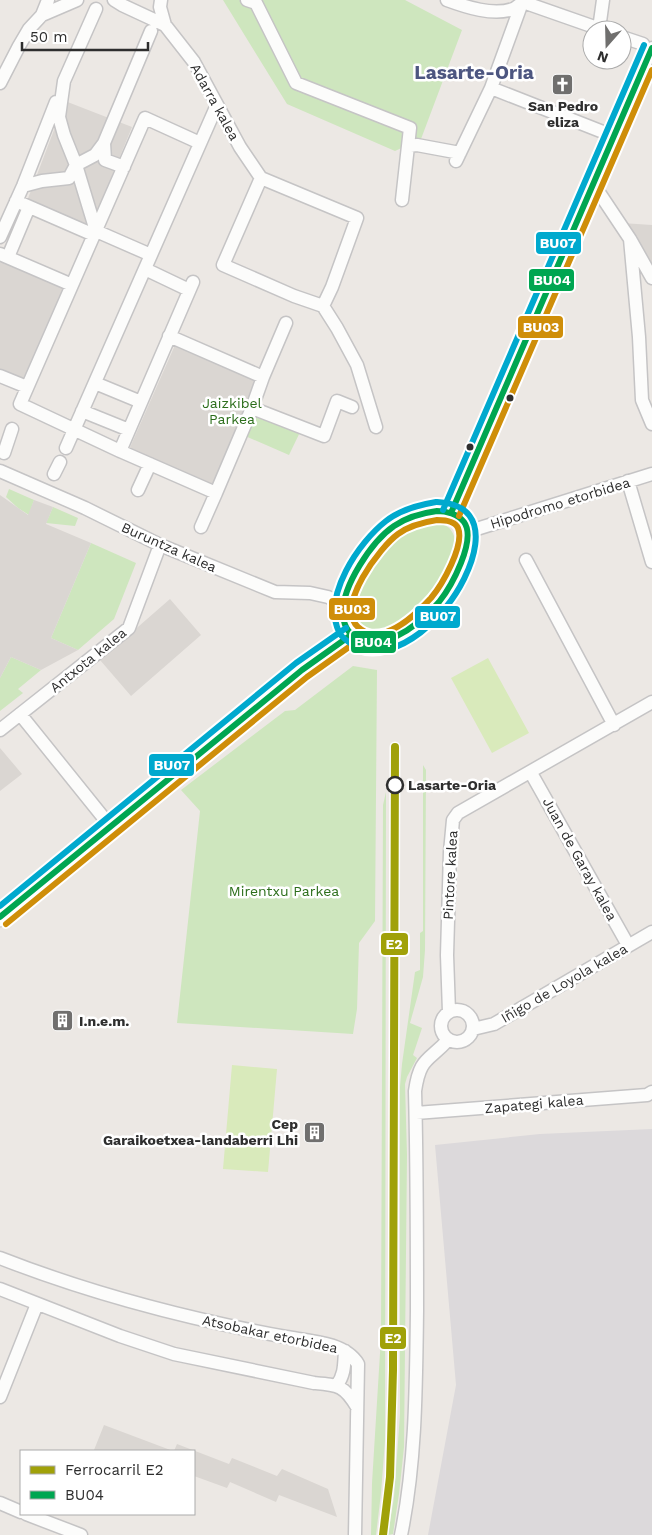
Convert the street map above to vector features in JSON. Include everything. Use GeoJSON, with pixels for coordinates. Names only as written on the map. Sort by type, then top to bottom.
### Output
{"type":"FeatureCollection","features":[{"type":"Feature","properties":{"kind":"street"},"geometry":{"type":"LineString","coordinates":[[0,83],[18,46],[29,29],[42,15],[48,0]]}},
{"type":"Feature","properties":{"kind":"street"},"geometry":{"type":"LineString","coordinates":[[42,15],[77,0]]}},
{"type":"Feature","properties":{"kind":"street","name":"Adarra kalea"},"geometry":{"type":"LineString","coordinates":[[114,0],[164,25],[194,62],[240,147],[261,178]]}},
{"type":"Feature","properties":{"kind":"street"},"geometry":{"type":"LineString","coordinates":[[161,0],[160,7],[164,25]]}},
{"type":"Feature","properties":{"kind":"street"},"geometry":{"type":"LineString","coordinates":[[247,0],[256,3],[296,83],[410,128],[402,200]]}},
{"type":"Feature","properties":{"kind":"street"},"geometry":{"type":"LineString","coordinates":[[447,0],[484,10],[500,11],[513,9],[523,1]]}},
{"type":"Feature","properties":{"kind":"street"},"geometry":{"type":"LineString","coordinates":[[601,20],[602,0]]}},
{"type":"Feature","properties":{"kind":"street"},"geometry":{"type":"LineString","coordinates":[[408,146],[417,145],[458,157],[491,88],[523,1]]}},
{"type":"Feature","properties":{"kind":"street"},"geometry":{"type":"LineString","coordinates":[[523,1],[582,22]]}},
{"type":"Feature","properties":{"kind":"street"},"geometry":{"type":"LineString","coordinates":[[0,237],[23,186],[64,81],[96,9]]}},
{"type":"Feature","properties":{"kind":"street"},"geometry":{"type":"LineString","coordinates":[[23,186],[42,180],[69,178],[76,165],[94,155],[104,143],[152,31]]}},
{"type":"Feature","properties":{"kind":"street"},"geometry":{"type":"LineString","coordinates":[[451,513],[647,46],[632,41]]}},
{"type":"Feature","properties":{"kind":"street"},"geometry":{"type":"LineString","coordinates":[[64,81],[59,117],[64,136],[76,165],[95,233]]}},
{"type":"Feature","properties":{"kind":"street"},"geometry":{"type":"LineString","coordinates":[[491,88],[603,132]]}},
{"type":"Feature","properties":{"kind":"street"},"geometry":{"type":"LineString","coordinates":[[66,448],[217,105]]}},
{"type":"Feature","properties":{"kind":"street"},"geometry":{"type":"LineString","coordinates":[[200,143],[145,118],[20,404],[216,494]]}},
{"type":"Feature","properties":{"kind":"street"},"geometry":{"type":"LineString","coordinates":[[104,143],[105,160],[124,167]]}},
{"type":"Feature","properties":{"kind":"street"},"geometry":{"type":"LineString","coordinates":[[323,306],[332,287],[357,218],[261,178],[223,265],[294,296],[323,306],[357,365],[376,427]]}},
{"type":"Feature","properties":{"kind":"street"},"geometry":{"type":"LineString","coordinates":[[600,194],[630,239],[652,278]]}},
{"type":"Feature","properties":{"kind":"street"},"geometry":{"type":"LineString","coordinates":[[16,201],[151,255]]}},
{"type":"Feature","properties":{"kind":"street"},"geometry":{"type":"LineString","coordinates":[[29,206],[4,255],[72,285]]}},
{"type":"Feature","properties":{"kind":"street"},"geometry":{"type":"LineString","coordinates":[[630,239],[637,308],[642,400],[652,424]]}},
{"type":"Feature","properties":{"kind":"street"},"geometry":{"type":"LineString","coordinates":[[120,451],[191,286],[144,269]]}},
{"type":"Feature","properties":{"kind":"street"},"geometry":{"type":"LineString","coordinates":[[201,527],[286,323]]}},
{"type":"Feature","properties":{"kind":"street"},"geometry":{"type":"LineString","coordinates":[[170,336],[263,377]]}},
{"type":"Feature","properties":{"kind":"street"},"geometry":{"type":"LineString","coordinates":[[0,376],[27,387]]}},
{"type":"Feature","properties":{"kind":"street"},"geometry":{"type":"LineString","coordinates":[[95,383],[141,402]]}},
{"type":"Feature","properties":{"kind":"street"},"geometry":{"type":"LineString","coordinates":[[252,408],[324,436],[337,401],[352,407]]}},
{"type":"Feature","properties":{"kind":"street"},"geometry":{"type":"LineString","coordinates":[[82,411],[129,430]]}},
{"type":"Feature","properties":{"kind":"street"},"geometry":{"type":"LineString","coordinates":[[4,453],[12,429]]}},
{"type":"Feature","properties":{"kind":"street"},"geometry":{"type":"LineString","coordinates":[[54,474],[60,462]]}},
{"type":"Feature","properties":{"kind":"street"},"geometry":{"type":"LineString","coordinates":[[138,490],[150,464]]}},
{"type":"Feature","properties":{"kind":"street","name":"Buruntza kalea"},"geometry":{"type":"LineString","coordinates":[[0,471],[85,508],[160,545],[275,592],[310,593],[328,597],[343,605]]}},
{"type":"Feature","properties":{"kind":"street","name":"Hipodromo etorbidea"},"geometry":{"type":"LineString","coordinates":[[468,532],[652,474]]}},
{"type":"Feature","properties":{"kind":"street"},"geometry":{"type":"LineString","coordinates":[[628,482],[652,562]]}},
{"type":"Feature","properties":{"kind":"street"},"geometry":{"type":"LineString","coordinates":[[437,511],[451,513],[466,524],[468,532],[457,574],[444,595],[428,614],[398,636],[386,641],[373,643],[361,641],[351,635],[342,619],[343,605],[348,588],[367,556],[392,528],[411,517],[437,511]]}},
{"type":"Feature","properties":{"kind":"street","name":"Antxota kalea"},"geometry":{"type":"LineString","coordinates":[[0,730],[129,628],[160,545]]}},
{"type":"Feature","properties":{"kind":"street"},"geometry":{"type":"LineString","coordinates":[[526,560],[614,725]]}},
{"type":"Feature","properties":{"kind":"street"},"geometry":{"type":"LineString","coordinates":[[0,917],[302,670],[351,635]]}},
{"type":"Feature","properties":{"kind":"street","name":"Pintore kalea"},"geometry":{"type":"LineString","coordinates":[[449,1012],[447,955],[450,852],[453,820],[458,813],[531,773],[652,702]]}},
{"type":"Feature","properties":{"kind":"street"},"geometry":{"type":"LineString","coordinates":[[20,714],[111,827]]}},
{"type":"Feature","properties":{"kind":"street","name":"Juan de Garay kalea"},"geometry":{"type":"LineString","coordinates":[[531,773],[628,946]]}},
{"type":"Feature","properties":{"kind":"street","name":"Iñigo de Loyola kalea"},"geometry":{"type":"LineString","coordinates":[[473,1029],[494,1024],[652,932]]}},
{"type":"Feature","properties":{"kind":"street"},"geometry":{"type":"LineString","coordinates":[[456,1010],[469,1015],[473,1029],[468,1038],[462,1042],[457,1042],[448,1040],[443,1036],[441,1023],[443,1017],[449,1012],[456,1010]]}},
{"type":"Feature","properties":{"kind":"street"},"geometry":{"type":"LineString","coordinates":[[401,1535],[411,1462],[415,1413],[416,1091],[418,1074],[425,1060],[448,1040]]}},
{"type":"Feature","properties":{"kind":"street","name":"Zapategi kalea"},"geometry":{"type":"LineString","coordinates":[[416,1120],[652,1092]]}},
{"type":"Feature","properties":{"kind":"street","name":"Atsobakar etorbidea"},"geometry":{"type":"LineString","coordinates":[[0,1258],[132,1302],[206,1320],[322,1343],[345,1350],[358,1364],[355,1535]]}},
{"type":"Feature","properties":{"kind":"street"},"geometry":{"type":"LineString","coordinates":[[0,1289],[120,1336],[174,1354],[314,1383],[337,1385],[358,1407]]}},
{"type":"Feature","properties":{"kind":"street"},"geometry":{"type":"LineString","coordinates":[[0,1397],[37,1304]]}},
{"type":"Feature","properties":{"kind":"street"},"geometry":{"type":"LineString","coordinates":[[337,1385],[344,1369],[345,1350]]}},
{"type":"Feature","properties":{"kind":"street"},"geometry":{"type":"LineString","coordinates":[[0,1504],[20,1512]]}},
{"type":"Feature","properties":{"kind":"street"},"geometry":{"type":"LineString","coordinates":[[29,1515],[81,1535]]}},
{"type":"Feature","properties":{"kind":"shaded area"},"geometry":{"type":"Polygon","coordinates":[[[65,101],[132,127],[98,210],[86,226],[27,201],[65,101]]]}},
{"type":"Feature","properties":{"kind":"shaded area"},"geometry":{"type":"Polygon","coordinates":[[[622,223],[652,225],[652,278],[622,223]]]}},
{"type":"Feature","properties":{"kind":"shaded area"},"geometry":{"type":"Polygon","coordinates":[[[2,258],[66,287],[19,388],[0,380],[0,263],[2,258]]]}},
{"type":"Feature","properties":{"kind":"shaded area"},"geometry":{"type":"Polygon","coordinates":[[[179,336],[262,373],[211,489],[128,452],[179,336]]]}},
{"type":"Feature","properties":{"kind":"shaded area"},"geometry":{"type":"Polygon","coordinates":[[[0,495],[28,515],[34,500],[53,507],[46,524],[91,543],[51,638],[78,650],[41,670],[11,657],[0,678],[0,495]]]}},
{"type":"Feature","properties":{"kind":"shaded area"},"geometry":{"type":"Polygon","coordinates":[[[170,599],[201,635],[131,696],[100,660],[170,599]]]}},
{"type":"Feature","properties":{"kind":"shaded area"},"geometry":{"type":"Polygon","coordinates":[[[0,748],[22,774],[0,791],[0,748]]]}},
{"type":"Feature","properties":{"kind":"shaded area"},"geometry":{"type":"Polygon","coordinates":[[[652,1129],[652,1535],[428,1535],[456,1385],[435,1145],[540,1134],[652,1129]]]}},
{"type":"Feature","properties":{"kind":"shaded area"},"geometry":{"type":"Polygon","coordinates":[[[104,1425],[170,1450],[94,1450],[104,1425]]]}},
{"type":"Feature","properties":{"kind":"shaded area"},"geometry":{"type":"Polygon","coordinates":[[[177,1444],[193,1450],[174,1450],[177,1444]]]}},
{"type":"Feature","properties":{"kind":"shaded area"},"geometry":{"type":"Polygon","coordinates":[[[195,1451],[229,1464],[232,1458],[277,1476],[282,1469],[328,1489],[337,1517],[279,1495],[276,1502],[230,1482],[227,1488],[195,1476],[195,1451]]]}},
{"type":"Feature","properties":{"kind":"green space"},"geometry":{"type":"Polygon","coordinates":[[[223,0],[405,0],[462,30],[421,139],[395,151],[287,104],[223,0]]]}},
{"type":"Feature","properties":{"kind":"green space"},"geometry":{"type":"Polygon","coordinates":[[[251,404],[302,428],[289,455],[236,432],[251,404]]]}},
{"type":"Feature","properties":{"kind":"green space"},"geometry":{"type":"Polygon","coordinates":[[[9,489],[34,500],[29,515],[6,497],[9,489]]]}},
{"type":"Feature","properties":{"kind":"green space"},"geometry":{"type":"Polygon","coordinates":[[[53,507],[78,518],[75,526],[46,523],[53,507]]]}},
{"type":"Feature","properties":{"kind":"green space"},"geometry":{"type":"Polygon","coordinates":[[[438,521],[448,527],[453,533],[455,549],[450,566],[440,583],[427,600],[395,627],[379,634],[362,634],[354,625],[351,616],[351,605],[359,583],[373,561],[398,536],[417,526],[438,521]]]}},
{"type":"Feature","properties":{"kind":"green space"},"geometry":{"type":"Polygon","coordinates":[[[91,543],[136,563],[114,619],[78,650],[51,638],[91,543]]]}},
{"type":"Feature","properties":{"kind":"green space"},"geometry":{"type":"Polygon","coordinates":[[[11,657],[41,670],[18,689],[23,693],[0,711],[0,678],[11,657]]]}},
{"type":"Feature","properties":{"kind":"green space"},"geometry":{"type":"Polygon","coordinates":[[[488,658],[529,733],[492,753],[451,678],[488,658]]]}},
{"type":"Feature","properties":{"kind":"green space","name":"Mirentxu Parkea"},"geometry":{"type":"Polygon","coordinates":[[[353,666],[377,670],[375,921],[359,943],[357,1009],[353,1034],[177,1023],[200,811],[181,790],[285,711],[295,710],[353,666]]]}},
{"type":"Feature","properties":{"kind":"green space"},"geometry":{"type":"Polygon","coordinates":[[[423,765],[426,770],[425,950],[423,977],[410,1023],[422,1028],[413,1055],[417,1058],[405,1084],[407,1155],[404,1447],[393,1534],[388,1535],[394,1497],[400,1414],[400,1087],[415,972],[420,970],[420,933],[423,931],[423,765]]]}},
{"type":"Feature","properties":{"kind":"green space"},"geometry":{"type":"Polygon","coordinates":[[[386,792],[385,1441],[376,1535],[371,1535],[372,1483],[381,1337],[383,805],[386,792]]]}},
{"type":"Feature","properties":{"kind":"green space"},"geometry":{"type":"Polygon","coordinates":[[[232,1065],[277,1069],[268,1172],[223,1169],[232,1065]]]}},
{"type":"Feature","properties":{"kind":"rail line","name":"E2"},"geometry":{"type":"LineString","coordinates":[[383,1535],[390,1477],[393,1370],[395,747]]}},
{"type":"Feature","properties":{"kind":"transit line","name":"BU07"},"geometry":{"type":"LineString","coordinates":[[443,510],[644,45]]}},
{"type":"Feature","properties":{"kind":"transit line","name":"BU04"},"geometry":{"type":"LineString","coordinates":[[451,513],[652,48]]}},
{"type":"Feature","properties":{"kind":"transit line","name":"BU03"},"geometry":{"type":"LineString","coordinates":[[459,516],[652,70]]}},
{"type":"Feature","properties":{"kind":"transit line","name":"BU07"},"geometry":{"type":"LineString","coordinates":[[436,502],[410,508],[386,521],[365,542],[346,571],[335,602],[335,618],[341,635],[358,649],[368,651],[384,650],[413,638],[428,627],[440,614],[464,578],[475,544],[475,529],[469,515],[457,506],[437,502]]}},
{"type":"Feature","properties":{"kind":"transit line","name":"BU04"},"geometry":{"type":"LineString","coordinates":[[437,511],[448,512],[459,517],[464,522],[467,530],[467,540],[461,563],[444,595],[424,617],[395,637],[378,642],[370,642],[355,637],[345,624],[343,615],[344,604],[352,578],[368,553],[376,542],[394,526],[415,516],[437,511]]}},
{"type":"Feature","properties":{"kind":"transit line","name":"BU03"},"geometry":{"type":"LineString","coordinates":[[437,520],[452,522],[457,526],[459,535],[451,564],[436,592],[416,613],[393,629],[375,634],[361,630],[352,618],[352,605],[356,592],[371,564],[398,534],[417,524],[437,520]]}},
{"type":"Feature","properties":{"kind":"transit line","name":"BU07"},"geometry":{"type":"LineString","coordinates":[[0,906],[296,663],[346,628]]}},
{"type":"Feature","properties":{"kind":"transit line","name":"BU04"},"geometry":{"type":"LineString","coordinates":[[0,917],[302,670],[351,635]]}},
{"type":"Feature","properties":{"kind":"transit line","name":"BU03"},"geometry":{"type":"LineString","coordinates":[[6,924],[307,677],[356,642]]}},
{"type":"Feature","properties":{"kind":"place","name":"San Pedro eliza"},"geometry":{"type":"Point","coordinates":[563,84]}},
{"type":"Feature","properties":{"kind":"place","name":"Lasarte-Oria"},"geometry":{"type":"Point","coordinates":[395,785]}},
{"type":"Feature","properties":{"kind":"place","name":"I.n.e.m."},"geometry":{"type":"Point","coordinates":[63,1021]}},
{"type":"Feature","properties":{"kind":"place","name":"Cep Garaikoetxea-landaberri Lhi"},"geometry":{"type":"Point","coordinates":[314,1132]}},
{"type":"Feature","properties":{"kind":"district","name":"Lasarte-Oria"},"geometry":{"type":"Point","coordinates":[474,72]}},
{"type":"Feature","properties":{"kind":"park label","name":"Jaizkibel Parkea"},"geometry":{"type":"Point","coordinates":[232,412]}}]}
